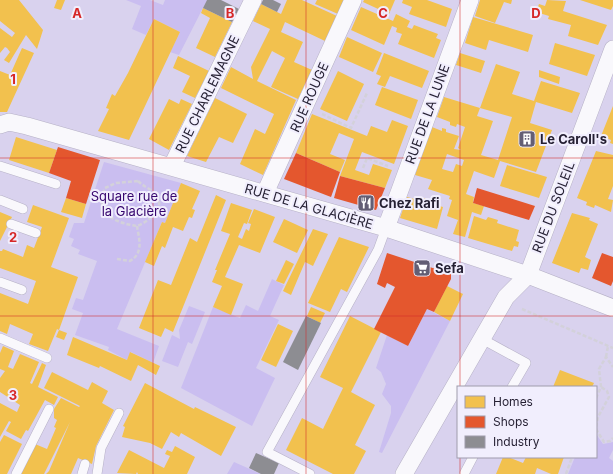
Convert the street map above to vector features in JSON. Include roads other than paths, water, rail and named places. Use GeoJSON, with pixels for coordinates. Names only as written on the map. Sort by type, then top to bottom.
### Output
{"type":"FeatureCollection","features":[{"type":"Feature","properties":{"kind":"street","name":"RUE CHARLEMAGNE"},"geometry":{"type":"LineString","coordinates":[[172,166],[253,0]]}},
{"type":"Feature","properties":{"kind":"street","name":"RUE ROUGE"},"geometry":{"type":"LineString","coordinates":[[265,193],[353,0]]}},
{"type":"Feature","properties":{"kind":"street","name":"RUE DE LA LUNE"},"geometry":{"type":"LineString","coordinates":[[386,228],[470,0]]}},
{"type":"Feature","properties":{"kind":"street","name":"RUE DU SOLEIL"},"geometry":{"type":"LineString","coordinates":[[528,275],[613,49]]}},
{"type":"Feature","properties":{"kind":"street","name":"RUE DE LA GLACIÈRE"},"geometry":{"type":"LineString","coordinates":[[0,125],[9,122],[28,126],[386,228],[528,275],[613,308]]}},
{"type":"Feature","properties":{"kind":"street"},"geometry":{"type":"LineString","coordinates":[[404,474],[506,297],[528,275]]}},
{"type":"Feature","properties":{"kind":"lane"},"geometry":{"type":"LineString","coordinates":[[0,166],[56,184]]}},
{"type":"Feature","properties":{"kind":"lane"},"geometry":{"type":"LineString","coordinates":[[0,200],[24,209]]}},
{"type":"Feature","properties":{"kind":"lane"},"geometry":{"type":"LineString","coordinates":[[11,224],[36,233]]}},
{"type":"Feature","properties":{"kind":"lane"},"geometry":{"type":"LineString","coordinates":[[310,474],[267,452],[378,250],[386,228]]}},
{"type":"Feature","properties":{"kind":"lane"},"geometry":{"type":"LineString","coordinates":[[0,282],[22,290]]}},
{"type":"Feature","properties":{"kind":"lane"},"geometry":{"type":"LineString","coordinates":[[0,338],[48,358]]}},
{"type":"Feature","properties":{"kind":"lane"},"geometry":{"type":"LineString","coordinates":[[482,339],[526,364],[513,386]]}},
{"type":"Feature","properties":{"kind":"lane"},"geometry":{"type":"LineString","coordinates":[[16,474],[49,408]]}},
{"type":"Feature","properties":{"kind":"lane"},"geometry":{"type":"LineString","coordinates":[[97,474],[101,448],[119,414]]}},
{"type":"Feature","properties":{"kind":"lane"},"geometry":{"type":"LineString","coordinates":[[464,474],[472,458]]}},
{"type":"Feature","properties":{"kind":"lane"},"geometry":{"type":"LineString","coordinates":[[82,474],[85,464]]}},
{"type":"Feature","properties":{"kind":"place","name":"Le Caroll's"},"geometry":{"type":"Point","coordinates":[527,139]}},
{"type":"Feature","properties":{"kind":"place","name":"Chez Rafi"},"geometry":{"type":"Point","coordinates":[366,203]}},
{"type":"Feature","properties":{"kind":"place","name":"Sefa"},"geometry":{"type":"Point","coordinates":[422,268]}},
{"type":"Feature","properties":{"kind":"park label","name":"Square rue de la Glacière"},"geometry":{"type":"Point","coordinates":[134,204]}}]}
